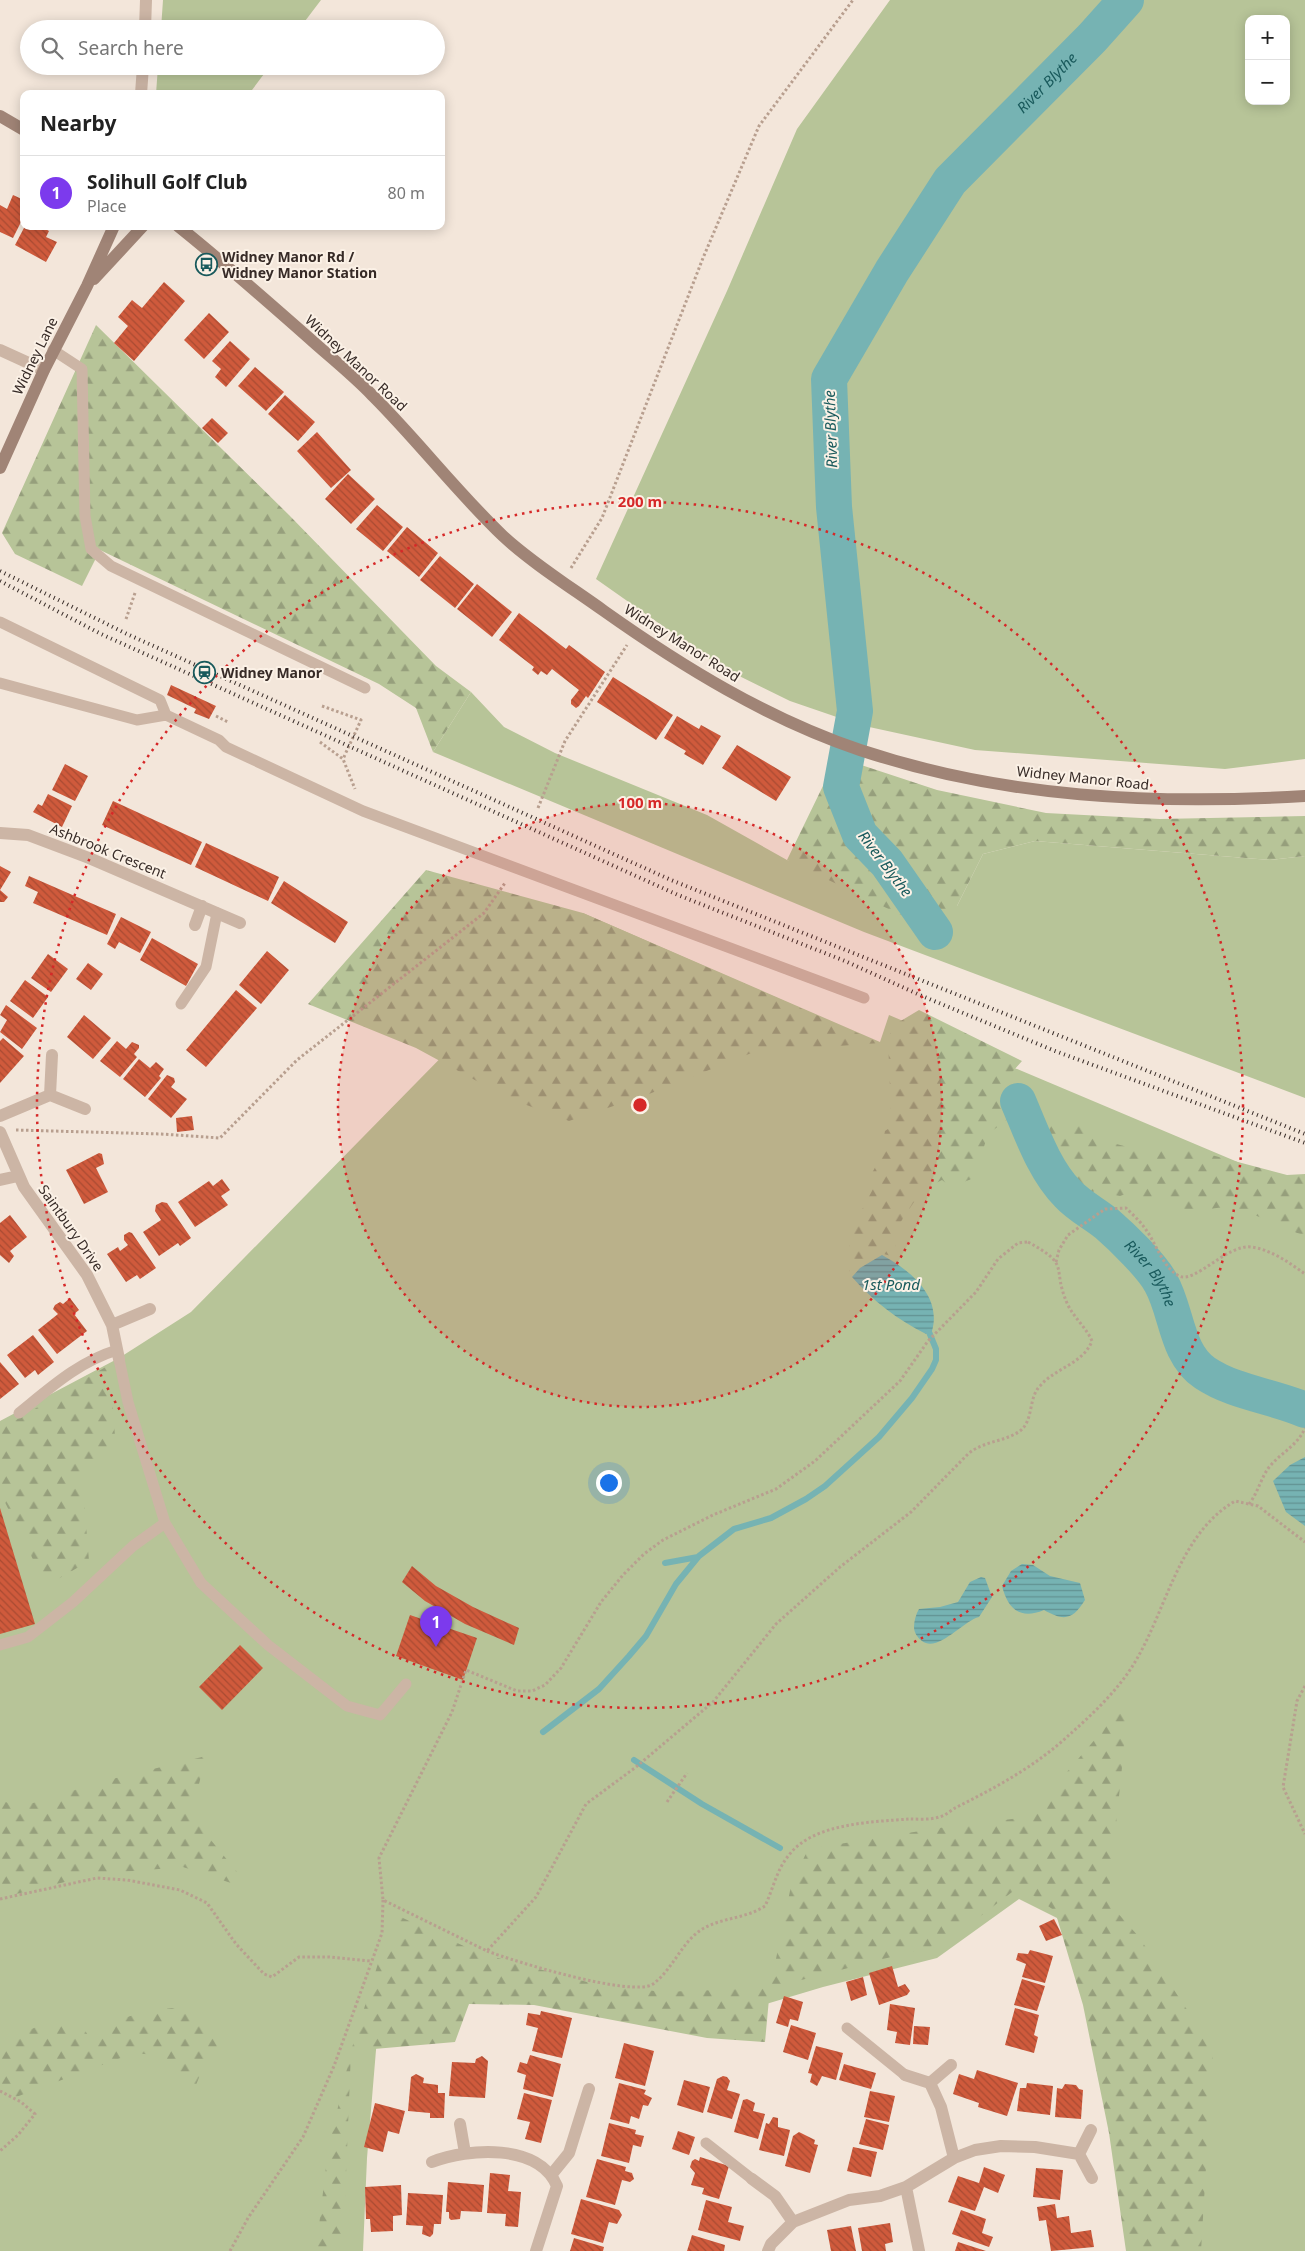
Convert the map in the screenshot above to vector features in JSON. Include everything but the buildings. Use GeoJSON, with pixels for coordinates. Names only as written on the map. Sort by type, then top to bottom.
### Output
{"type":"FeatureCollection","features":[{"type":"Feature","properties":{"kind":"street"},"geometry":{"type":"LineString","coordinates":[[145,20],[146,0]]}},
{"type":"Feature","properties":{"kind":"street"},"geometry":{"type":"LineString","coordinates":[[141,90],[142,75]]}},
{"type":"Feature","properties":{"kind":"street"},"geometry":{"type":"LineString","coordinates":[[0,116],[20,128]]}},
{"type":"Feature","properties":{"kind":"street","name":"Widney Lane"},"geometry":{"type":"LineString","coordinates":[[0,468],[53,350],[87,286],[112,230]]}},
{"type":"Feature","properties":{"kind":"street","name":"Widney Lane"},"geometry":{"type":"LineString","coordinates":[[87,286],[139,230]]}},
{"type":"Feature","properties":{"kind":"street","name":"Widney Manor Road"},"geometry":{"type":"LineString","coordinates":[[183,230],[226,265],[371,394],[505,538],[635,633],[710,680],[757,706],[858,749],[952,776],[1053,793],[1160,800],[1224,801],[1305,796]]}},
{"type":"Feature","properties":{"kind":"street"},"geometry":{"type":"LineString","coordinates":[[0,350],[44,370]]}},
{"type":"Feature","properties":{"kind":"street","name":"Ashbrook Crescent"},"geometry":{"type":"LineString","coordinates":[[0,833],[28,835],[240,923]]}},
{"type":"Feature","properties":{"kind":"street"},"geometry":{"type":"LineString","coordinates":[[195,925],[202,906]]}},
{"type":"Feature","properties":{"kind":"street"},"geometry":{"type":"LineString","coordinates":[[50,1095],[52,1055]]}},
{"type":"Feature","properties":{"kind":"street"},"geometry":{"type":"LineString","coordinates":[[0,1116],[50,1095],[85,1110]]}},
{"type":"Feature","properties":{"kind":"street","name":"Saintbury Drive"},"geometry":{"type":"LineString","coordinates":[[5,1131],[18,1176],[86,1275],[112,1325],[118,1355]]}},
{"type":"Feature","properties":{"kind":"street"},"geometry":{"type":"LineString","coordinates":[[0,1180],[18,1176]]}},
{"type":"Feature","properties":{"kind":"street"},"geometry":{"type":"LineString","coordinates":[[112,1325],[150,1309]]}},
{"type":"Feature","properties":{"kind":"street"},"geometry":{"type":"LineString","coordinates":[[930,2083],[950,2065]]}},
{"type":"Feature","properties":{"kind":"street"},"geometry":{"type":"LineString","coordinates":[[905,2075],[930,2083],[941,2107],[954,2158]]}},
{"type":"Feature","properties":{"kind":"street"},"geometry":{"type":"LineString","coordinates":[[552,2174],[569,2153],[589,2089]]}},
{"type":"Feature","properties":{"kind":"street"},"geometry":{"type":"LineString","coordinates":[[460,2124],[465,2153]]}},
{"type":"Feature","properties":{"kind":"street"},"geometry":{"type":"LineString","coordinates":[[1079,2154],[1091,2130]]}},
{"type":"Feature","properties":{"kind":"street"},"geometry":{"type":"LineString","coordinates":[[768,2251],[771,2244],[793,2222],[849,2200],[880,2196],[906,2187],[954,2158],[975,2150],[1001,2146],[1035,2147],[1079,2154]]}},
{"type":"Feature","properties":{"kind":"street"},"geometry":{"type":"LineString","coordinates":[[432,2162],[450,2155],[494,2151],[516,2156],[543,2166],[552,2174],[557,2186],[536,2251]]}},
{"type":"Feature","properties":{"kind":"street"},"geometry":{"type":"LineString","coordinates":[[1079,2154],[1092,2178]]}},
{"type":"Feature","properties":{"kind":"street"},"geometry":{"type":"LineString","coordinates":[[752,2179],[776,2196],[793,2222]]}},
{"type":"Feature","properties":{"kind":"street"},"geometry":{"type":"LineString","coordinates":[[906,2187],[920,2251]]}},
{"type":"Feature","properties":{"kind":"lane"},"geometry":{"type":"LineString","coordinates":[[53,350],[82,369],[85,516],[91,549],[112,566],[365,688]]}},
{"type":"Feature","properties":{"kind":"lane"},"geometry":{"type":"LineString","coordinates":[[0,622],[160,700],[166,715]]}},
{"type":"Feature","properties":{"kind":"lane"},"geometry":{"type":"LineString","coordinates":[[0,683],[137,720],[166,715],[219,740],[226,747],[363,811],[864,998]]}},
{"type":"Feature","properties":{"kind":"lane"},"geometry":{"type":"LineString","coordinates":[[181,1004],[206,967],[216,913]]}},
{"type":"Feature","properties":{"kind":"lane"},"geometry":{"type":"LineString","coordinates":[[19,1412],[74,1369],[100,1355],[118,1355],[128,1402],[166,1523],[201,1583],[268,1645],[347,1706],[380,1715],[406,1684]]}},
{"type":"Feature","properties":{"kind":"lane"},"geometry":{"type":"LineString","coordinates":[[0,1646],[28,1637],[73,1602],[133,1546],[166,1523]]}},
{"type":"Feature","properties":{"kind":"lane"},"geometry":{"type":"LineString","coordinates":[[846,2028],[905,2075]]}},
{"type":"Feature","properties":{"kind":"lane"},"geometry":{"type":"LineString","coordinates":[[706,2143],[752,2179]]}},
{"type":"Feature","properties":{"kind":"path"},"geometry":{"type":"LineString","coordinates":[[562,581],[602,518],[703,258],[759,126],[853,0]]}},
{"type":"Feature","properties":{"kind":"path"},"geometry":{"type":"LineString","coordinates":[[126,619],[140,579]]}},
{"type":"Feature","properties":{"kind":"path"},"geometry":{"type":"LineString","coordinates":[[538,808],[565,741],[635,633]]}},
{"type":"Feature","properties":{"kind":"path"},"geometry":{"type":"LineString","coordinates":[[322,706],[361,720],[343,758]]}},
{"type":"Feature","properties":{"kind":"path"},"geometry":{"type":"LineString","coordinates":[[216,716],[228,722]]}},
{"type":"Feature","properties":{"kind":"path"},"geometry":{"type":"LineString","coordinates":[[320,742],[343,758],[363,811]]}},
{"type":"Feature","properties":{"kind":"path"},"geometry":{"type":"LineString","coordinates":[[5,1131],[161,1134],[220,1138],[296,1060],[484,913],[504,883]]}},
{"type":"Feature","properties":{"kind":"path"},"geometry":{"type":"LineString","coordinates":[[1056,1262],[1068,1235],[1105,1209],[1126,1208],[1143,1225],[1169,1268],[1181,1277],[1190,1278],[1222,1255],[1238,1248],[1249,1246],[1275,1255],[1305,1274]]}},
{"type":"Feature","properties":{"kind":"path"},"geometry":{"type":"LineString","coordinates":[[230,2251],[248,2218],[303,2137],[334,2066],[382,1933],[383,1900],[379,1858],[452,1712],[466,1670],[517,1691],[532,1691],[545,1686],[561,1668],[601,1602],[623,1575],[644,1554],[663,1540],[713,1515],[776,1489],[815,1461],[900,1381],[928,1341],[976,1292],[998,1259],[1018,1243],[1028,1242],[1045,1251],[1060,1268],[1067,1305],[1089,1333],[1092,1341],[1089,1349],[1080,1358],[1042,1383],[1034,1394],[1028,1423],[1009,1437],[976,1447],[916,1507],[840,1567],[782,1619],[766,1635],[751,1658],[713,1702],[636,1768],[586,1804],[536,1896],[487,1951]]}},
{"type":"Feature","properties":{"kind":"path"},"geometry":{"type":"LineString","coordinates":[[1249,1504],[1257,1494],[1269,1467],[1288,1451],[1305,1428]]}},
{"type":"Feature","properties":{"kind":"path"},"geometry":{"type":"LineString","coordinates":[[383,1900],[487,1951],[552,1971],[630,1988],[651,1985],[662,1976],[686,1943],[698,1931],[717,1921],[745,1916],[765,1906],[778,1873],[788,1855],[824,1830],[939,1817],[972,1802],[1034,1764],[1069,1736],[1118,1686],[1134,1664],[1156,1624],[1168,1588],[1183,1560],[1204,1528],[1220,1511],[1235,1501],[1258,1506],[1305,1542]]}},
{"type":"Feature","properties":{"kind":"path"},"geometry":{"type":"LineString","coordinates":[[1305,1686],[1297,1701],[1283,1787],[1305,1834]]}},
{"type":"Feature","properties":{"kind":"path"},"geometry":{"type":"LineString","coordinates":[[668,1801],[686,1774]]}},
{"type":"Feature","properties":{"kind":"path"},"geometry":{"type":"LineString","coordinates":[[0,1899],[97,1878],[127,1880],[180,1890],[207,1903],[236,1944],[264,1974],[272,1977],[299,1956],[371,1961]]}},
{"type":"Feature","properties":{"kind":"path"},"geometry":{"type":"LineString","coordinates":[[0,2091],[21,2102],[35,2114],[18,2135],[0,2151]]}},
{"type":"Feature","properties":{"kind":"green space"},"geometry":{"type":"Polygon","coordinates":[[[163,0],[321,0],[306,20],[162,20],[163,0]]]}},
{"type":"Feature","properties":{"kind":"green space"},"geometry":{"type":"Polygon","coordinates":[[[890,0],[1305,0],[1305,759],[1225,769],[975,750],[860,725],[790,701],[721,667],[596,579],[727,291],[797,129],[890,0]]]}},
{"type":"Feature","properties":{"kind":"green space"},"geometry":{"type":"Polygon","coordinates":[[[157,75],[263,75],[252,90],[156,90],[157,75]]]}},
{"type":"Feature","properties":{"kind":"green space"},"geometry":{"type":"Polygon","coordinates":[[[96,325],[289,515],[436,666],[471,692],[433,752],[416,708],[379,684],[100,550],[82,586],[15,554],[2,533],[96,325]]]}},
{"type":"Feature","properties":{"kind":"green space"},"geometry":{"type":"Polygon","coordinates":[[[471,692],[504,727],[555,753],[707,815],[787,860],[957,906],[983,854],[1035,841],[1270,860],[1305,856],[1305,1098],[864,932],[433,752],[471,692]]]}},
{"type":"Feature","properties":{"kind":"green space"},"geometry":{"type":"Polygon","coordinates":[[[837,757],[937,790],[1046,813],[1160,819],[1305,816],[1305,856],[1270,860],[1035,841],[983,854],[957,906],[926,927],[787,860],[837,757]]]}},
{"type":"Feature","properties":{"kind":"green space"},"geometry":{"type":"Polygon","coordinates":[[[426,870],[583,913],[880,1043],[754,1052],[649,1094],[569,1121],[508,1098],[416,1048],[308,1004],[426,870]]]}},
{"type":"Feature","properties":{"kind":"green space"},"geometry":{"type":"Polygon","coordinates":[[[583,913],[880,1042],[889,1015],[1285,1182],[1305,1194],[1305,2251],[1149,2251],[1077,1941],[1057,1918],[1019,1899],[937,1958],[823,1987],[713,2020],[381,1990],[367,2158],[363,2251],[0,2251],[0,1421],[119,1358],[191,1312],[583,913]]]}},
{"type":"Feature","properties":{"kind":"green space"},"geometry":{"type":"Polygon","coordinates":[[[919,1010],[1022,1061],[999,1087],[1002,1101],[1016,1113],[988,1134],[974,1178],[951,1187],[942,1180],[922,1190],[896,1229],[895,1257],[880,1253],[859,1265],[850,1277],[848,1261],[851,1230],[873,1189],[871,1175],[879,1160],[885,1131],[895,1124],[891,1114],[888,1039],[894,1025],[919,1010]]]}},
{"type":"Feature","properties":{"kind":"green space"},"geometry":{"type":"Polygon","coordinates":[[[1037,1112],[1049,1119],[1056,1130],[1068,1124],[1089,1126],[1105,1141],[1124,1146],[1146,1150],[1181,1147],[1287,1175],[1305,1174],[1305,1235],[1293,1232],[1257,1216],[1232,1209],[1208,1210],[1189,1224],[1174,1207],[1162,1201],[1143,1200],[1134,1191],[1120,1196],[1094,1191],[1070,1219],[1045,1176],[1025,1172],[1032,1145],[1019,1130],[1022,1122],[1037,1112]]]}},
{"type":"Feature","properties":{"kind":"green space"},"geometry":{"type":"Polygon","coordinates":[[[109,1365],[116,1448],[82,1477],[89,1561],[46,1586],[0,1492],[0,1426],[4,1427],[109,1365]]]}},
{"type":"Feature","properties":{"kind":"green space"},"geometry":{"type":"Polygon","coordinates":[[[1129,1700],[1108,1902],[1139,1937],[1213,2049],[1201,2251],[1126,2251],[1109,2133],[1083,2005],[1055,1911],[1020,1886],[970,1924],[934,1946],[770,1988],[791,1886],[808,1849],[939,1828],[1028,1817],[1129,1700]]]}},
{"type":"Feature","properties":{"kind":"green space"},"geometry":{"type":"Polygon","coordinates":[[[206,1756],[191,1816],[252,1890],[183,1867],[97,1874],[0,1898],[0,1800],[20,1807],[104,1781],[206,1756]]]}},
{"type":"Feature","properties":{"kind":"green space"},"geometry":{"type":"Polygon","coordinates":[[[392,1913],[479,1953],[587,1982],[662,1992],[770,1988],[765,2042],[707,2038],[534,2005],[469,2004],[455,2042],[351,2051],[380,1957],[402,1938],[392,1913]]]}},
{"type":"Feature","properties":{"kind":"green space"},"geometry":{"type":"Polygon","coordinates":[[[172,2008],[201,2021],[225,2043],[200,2075],[196,2085],[185,2081],[176,2071],[155,2055],[134,2053],[0,2103],[0,2044],[41,2025],[62,2022],[72,2023],[82,2028],[92,2041],[114,2021],[147,2011],[172,2008]]]}},
{"type":"Feature","properties":{"kind":"green space"},"geometry":{"type":"Polygon","coordinates":[[[351,2051],[343,2251],[316,2251],[328,2150],[351,2051]]]}},
{"type":"Feature","properties":{"kind":"water","name":"1st Pond"},"geometry":{"type":"Polygon","coordinates":[[[882,1255],[903,1268],[921,1285],[932,1306],[934,1318],[932,1331],[926,1334],[906,1323],[877,1302],[852,1277],[860,1268],[882,1255]]]}},
{"type":"Feature","properties":{"kind":"water"},"geometry":{"type":"Polygon","coordinates":[[[1305,1457],[1305,1526],[1286,1512],[1273,1481],[1290,1465],[1305,1457]]]}},
{"type":"Feature","properties":{"kind":"water"},"geometry":{"type":"Polygon","coordinates":[[[1022,1564],[1033,1565],[1050,1576],[1080,1583],[1085,1600],[1068,1617],[1051,1614],[1044,1610],[1028,1614],[1016,1610],[1008,1601],[1002,1586],[1011,1571],[1022,1564]]]}},
{"type":"Feature","properties":{"kind":"water"},"geometry":{"type":"Polygon","coordinates":[[[981,1577],[985,1578],[992,1597],[979,1617],[943,1640],[928,1644],[922,1641],[915,1633],[914,1627],[919,1609],[940,1607],[958,1602],[970,1582],[981,1577]]]}},
{"type":"Feature","properties":{"kind":"waterway","name":"River Blythe"},"geometry":{"type":"LineString","coordinates":[[935,932],[887,863],[860,835],[841,787],[855,711],[834,507],[829,379],[892,271],[950,181],[1092,38],[1126,0]]}},
{"type":"Feature","properties":{"kind":"waterway","name":"River Blythe"},"geometry":{"type":"LineString","coordinates":[[1018,1101],[1039,1150],[1059,1184],[1077,1202],[1120,1236],[1157,1276],[1171,1306],[1183,1344],[1195,1365],[1217,1380],[1241,1390],[1305,1410]]}},
{"type":"Feature","properties":{"kind":"waterway"},"geometry":{"type":"LineString","coordinates":[[543,1732],[599,1689],[629,1656],[646,1636],[676,1584],[699,1556],[734,1529],[771,1518],[806,1499],[825,1486],[879,1437],[912,1398],[932,1369],[936,1360],[936,1349],[929,1332]]}},
{"type":"Feature","properties":{"kind":"waterway"},"geometry":{"type":"LineString","coordinates":[[665,1563],[698,1557]]}},
{"type":"Feature","properties":{"kind":"waterway"},"geometry":{"type":"LineString","coordinates":[[634,1760],[702,1804],[780,1848]]}},
{"type":"Feature","properties":{"kind":"railway"},"geometry":{"type":"LineString","coordinates":[[0,571],[127,634],[671,880],[1305,1134]]}},
{"type":"Feature","properties":{"kind":"railway"},"geometry":{"type":"LineString","coordinates":[[0,581],[101,634],[678,895],[845,961],[922,996],[1055,1051],[1305,1143]]}},
{"type":"Feature","properties":{"kind":"place","name":"Widney Manor Rd / Widney Manor Station"},"geometry":{"type":"Point","coordinates":[206,265]}},
{"type":"Feature","properties":{"kind":"place","name":"Widney Manor"},"geometry":{"type":"Point","coordinates":[205,673]}},
{"type":"Feature","properties":{"kind":"place","name":"Solihull Golf Club"},"geometry":{"type":"Point","coordinates":[436,1647]}}]}
